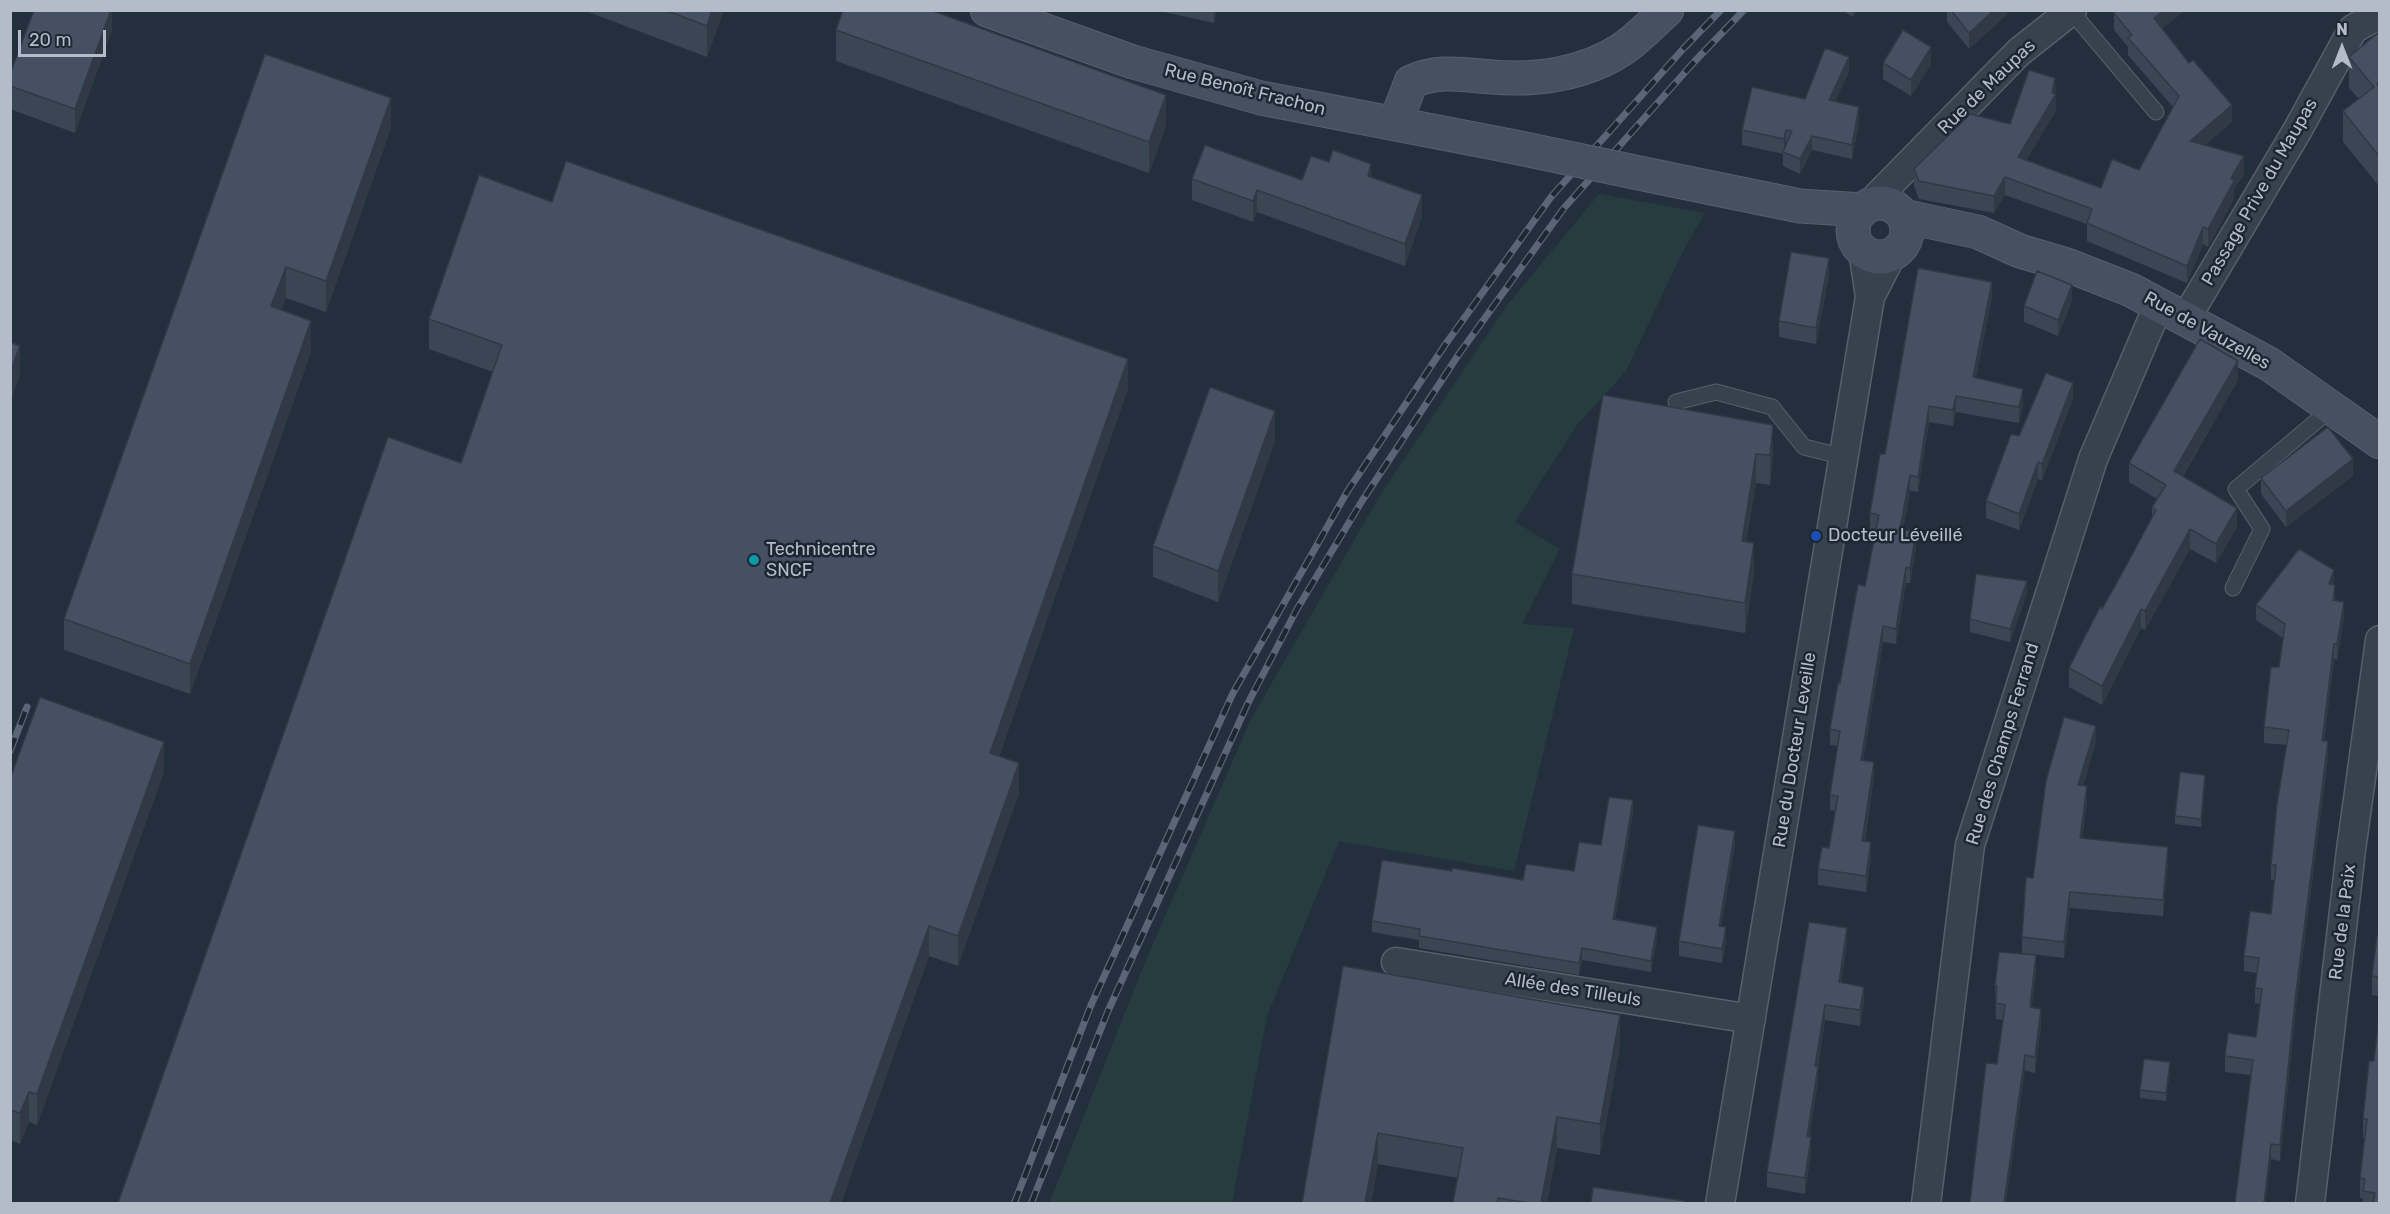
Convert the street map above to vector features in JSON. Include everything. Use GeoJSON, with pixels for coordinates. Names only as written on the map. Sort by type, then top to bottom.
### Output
{"type":"FeatureCollection","features":[{"type":"Feature","properties":{"kind":"main road","name":"Rue Benoît Frachon"},"geometry":{"type":"LineString","coordinates":[[987,10],[1134,62],[1251,95],[1800,206],[1880,228]]}},
{"type":"Feature","properties":{"kind":"main road"},"geometry":{"type":"LineString","coordinates":[[1395,124],[1411,82],[1423,76],[1454,73],[1531,78],[1581,69],[1622,49],[1667,10]]}},
{"type":"Feature","properties":{"kind":"main road","name":"Rue de Vauzelles"},"geometry":{"type":"LineString","coordinates":[[1880,228],[2019,250],[2067,265],[2173,311],[2269,364],[2379,442]]}},
{"type":"Feature","properties":{"kind":"street","name":"Rue de Maupas"},"geometry":{"type":"LineString","coordinates":[[1880,228],[1905,167],[2019,52],[2071,11]]}},
{"type":"Feature","properties":{"kind":"street","name":"Passage Prive du Maupas"},"geometry":{"type":"LineString","coordinates":[[2173,311],[2297,131],[2353,29],[2379,14]]}},
{"type":"Feature","properties":{"kind":"street","name":"Rue du Docteur Leveille"},"geometry":{"type":"LineString","coordinates":[[1720,1203],[1880,228]]}},
{"type":"Feature","properties":{"kind":"street","name":"Rue des Champs Ferrand"},"geometry":{"type":"LineString","coordinates":[[1926,1203],[1970,845],[2093,459],[2173,311]]}},
{"type":"Feature","properties":{"kind":"street","name":"Rue de la Paix"},"geometry":{"type":"LineString","coordinates":[[2310,1203],[2351,850],[2379,640]]}},
{"type":"Feature","properties":{"kind":"street","name":"Allée des Tilleuls"},"geometry":{"type":"LineString","coordinates":[[1396,962],[1751,1019]]}},
{"type":"Feature","properties":{"kind":"lane"},"geometry":{"type":"LineString","coordinates":[[2071,11],[2156,112]]}},
{"type":"Feature","properties":{"kind":"lane"},"geometry":{"type":"LineString","coordinates":[[1676,402],[1716,392],[1772,407],[1804,447],[1844,457]]}},
{"type":"Feature","properties":{"kind":"lane"},"geometry":{"type":"LineString","coordinates":[[2233,588],[2262,529],[2236,489],[2332,408]]}},
{"type":"Feature","properties":{"kind":"green space"},"geometry":{"type":"Polygon","coordinates":[[[1599,194],[1705,213],[1682,253],[1626,371],[1577,425],[1515,522],[1560,549],[1522,624],[1574,628],[1514,871],[1339,841],[1267,1016],[1232,1203],[1049,1204],[1143,967],[1251,719],[1382,492],[1508,304],[1599,194]]]}},
{"type":"Feature","properties":{"kind":"building"},"geometry":{"type":"Polygon","coordinates":[[[34,10],[111,10],[75,109],[10,86],[10,74],[34,10]]]}},
{"type":"Feature","properties":{"kind":"building"},"geometry":{"type":"Polygon","coordinates":[[[665,10],[712,10],[707,26],[665,10]]]}},
{"type":"Feature","properties":{"kind":"building"},"geometry":{"type":"Polygon","coordinates":[[[843,10],[930,10],[1166,95],[1149,142],[836,30],[843,10]]]}},
{"type":"Feature","properties":{"kind":"building"},"geometry":{"type":"Polygon","coordinates":[[[1951,10],[1994,10],[1969,33],[1951,10]]]}},
{"type":"Feature","properties":{"kind":"building"},"geometry":{"type":"Polygon","coordinates":[[[2118,10],[2164,10],[2154,18],[2189,63],[2193,60],[2232,105],[2190,141],[2244,156],[2231,178],[2234,181],[2208,229],[2203,227],[2187,266],[2087,223],[2092,209],[2005,177],[1994,196],[1919,181],[1914,169],[1970,114],[2010,124],[2029,70],[2055,78],[2052,93],[2056,94],[2018,157],[2101,188],[2112,159],[2139,170],[2179,96],[2128,38],[2132,35],[2114,13],[2118,10]]]}},
{"type":"Feature","properties":{"kind":"building"},"geometry":{"type":"Polygon","coordinates":[[[1903,30],[1931,47],[1911,80],[1883,63],[1903,30]]]}},
{"type":"Feature","properties":{"kind":"building"},"geometry":{"type":"Polygon","coordinates":[[[2379,32],[2379,82],[2377,84],[2379,87],[2379,156],[2343,111],[2374,87],[2349,57],[2379,32]]]}},
{"type":"Feature","properties":{"kind":"building"},"geometry":{"type":"Polygon","coordinates":[[[1825,48],[1849,57],[1829,100],[1859,107],[1852,145],[1812,136],[1800,159],[1783,152],[1792,131],[1786,130],[1784,139],[1742,130],[1752,87],[1805,99],[1825,48]]]}},
{"type":"Feature","properties":{"kind":"building"},"geometry":{"type":"Polygon","coordinates":[[[265,54],[391,98],[326,281],[286,267],[271,306],[311,321],[190,664],[64,619],[265,54]]]}},
{"type":"Feature","properties":{"kind":"building"},"geometry":{"type":"Polygon","coordinates":[[[1205,145],[1302,180],[1311,156],[1329,162],[1333,150],[1371,164],[1368,176],[1422,195],[1405,244],[1257,190],[1253,201],[1192,179],[1205,145]]]}},
{"type":"Feature","properties":{"kind":"building","name":"Technicentre SNCF"},"geometry":{"type":"Polygon","coordinates":[[[566,161],[1128,359],[990,753],[1019,763],[958,936],[929,926],[830,1203],[118,1203],[388,437],[461,463],[502,345],[429,319],[479,175],[552,202],[566,161]]]}},
{"type":"Feature","properties":{"kind":"building"},"geometry":{"type":"Polygon","coordinates":[[[1791,252],[1829,258],[1816,328],[1779,321],[1791,252]]]}},
{"type":"Feature","properties":{"kind":"building"},"geometry":{"type":"Polygon","coordinates":[[[1918,268],[1992,282],[1973,377],[2023,389],[2019,407],[1956,396],[1953,410],[1929,406],[1918,477],[1910,475],[1900,529],[1916,532],[1910,568],[1906,567],[1896,629],[1883,626],[1861,760],[1874,762],[1862,841],[1871,842],[1866,876],[1818,869],[1822,847],[1829,848],[1838,796],[1830,795],[1840,731],[1830,729],[1858,584],[1865,586],[1879,515],[1870,513],[1880,454],[1885,454],[1918,268]]]}},
{"type":"Feature","properties":{"kind":"building"},"geometry":{"type":"Polygon","coordinates":[[[2037,271],[2072,285],[2058,320],[2024,306],[2037,271]]]}},
{"type":"Feature","properties":{"kind":"building"},"geometry":{"type":"Polygon","coordinates":[[[2200,339],[2238,361],[2174,471],[2237,508],[2216,544],[2190,529],[2145,611],[2141,609],[2102,686],[2069,668],[2100,607],[2102,609],[2156,510],[2152,507],[2166,485],[2129,463],[2200,339]]]}},
{"type":"Feature","properties":{"kind":"building"},"geometry":{"type":"Polygon","coordinates":[[[10,342],[20,346],[10,372],[10,342]]]}},
{"type":"Feature","properties":{"kind":"building"},"geometry":{"type":"Polygon","coordinates":[[[2046,373],[2073,383],[2042,464],[2038,462],[2019,514],[1986,501],[2011,434],[2019,436],[2046,373]]]}},
{"type":"Feature","properties":{"kind":"building"},"geometry":{"type":"Polygon","coordinates":[[[1210,387],[1275,411],[1218,571],[1153,546],[1210,387]]]}},
{"type":"Feature","properties":{"kind":"building"},"geometry":{"type":"Polygon","coordinates":[[[1603,395],[1773,425],[1770,455],[1756,454],[1742,541],[1754,543],[1745,603],[1572,574],[1603,395]]]}},
{"type":"Feature","properties":{"kind":"building"},"geometry":{"type":"Polygon","coordinates":[[[2328,427],[2353,459],[2286,511],[2261,478],[2328,427]]]}},
{"type":"Feature","properties":{"kind":"building"},"geometry":{"type":"Polygon","coordinates":[[[2299,549],[2334,570],[2329,584],[2335,585],[2333,600],[2344,602],[2337,644],[2334,644],[2322,741],[2328,741],[2296,992],[2280,1145],[2271,1144],[2264,1203],[2235,1203],[2253,1060],[2225,1056],[2228,1033],[2256,1037],[2262,989],[2255,988],[2259,958],[2244,956],[2250,911],[2271,914],[2276,865],[2271,865],[2277,804],[2289,730],[2264,727],[2271,667],[2279,667],[2285,624],[2256,605],[2299,549]]]}},
{"type":"Feature","properties":{"kind":"building"},"geometry":{"type":"Polygon","coordinates":[[[1976,574],[2027,581],[2010,629],[1970,619],[1976,574]]]}},
{"type":"Feature","properties":{"kind":"building"},"geometry":{"type":"Polygon","coordinates":[[[40,697],[164,742],[37,1094],[29,1092],[20,1113],[10,1110],[10,779],[40,697]]]}},
{"type":"Feature","properties":{"kind":"building"},"geometry":{"type":"Polygon","coordinates":[[[2064,717],[2096,726],[2078,785],[2087,786],[2080,838],[2168,847],[2163,900],[2070,892],[2064,942],[2022,937],[2026,877],[2033,878],[2046,781],[2064,717]]]}},
{"type":"Feature","properties":{"kind":"building"},"geometry":{"type":"Polygon","coordinates":[[[2180,772],[2205,775],[2201,819],[2175,816],[2180,772]]]}},
{"type":"Feature","properties":{"kind":"building"},"geometry":{"type":"Polygon","coordinates":[[[1609,797],[1633,800],[1613,919],[1657,927],[1651,961],[1582,948],[1579,963],[1419,936],[1420,929],[1372,921],[1382,860],[1452,871],[1452,868],[1523,880],[1526,864],[1574,871],[1579,842],[1601,845],[1609,797]]]}},
{"type":"Feature","properties":{"kind":"building"},"geometry":{"type":"Polygon","coordinates":[[[1698,825],[1735,831],[1719,926],[1726,927],[1722,949],[1679,941],[1698,825]]]}},
{"type":"Feature","properties":{"kind":"building"},"geometry":{"type":"Polygon","coordinates":[[[1809,922],[1847,928],[1839,982],[1864,987],[1860,1010],[1825,1005],[1815,1066],[1818,1067],[1807,1136],[1811,1137],[1805,1178],[1767,1172],[1809,922]]]}},
{"type":"Feature","properties":{"kind":"building"},"geometry":{"type":"Polygon","coordinates":[[[2377,936],[2379,936],[2379,977],[2372,976],[2377,936]]]}},
{"type":"Feature","properties":{"kind":"building"},"geometry":{"type":"Polygon","coordinates":[[[1999,952],[2036,955],[2030,1007],[2041,1009],[2035,1057],[2025,1055],[2004,1203],[1970,1203],[1986,1063],[1997,1064],[2005,1005],[1996,1003],[1997,986],[1995,986],[1999,952]]]}},
{"type":"Feature","properties":{"kind":"building"},"geometry":{"type":"Polygon","coordinates":[[[1343,966],[1620,1015],[1600,1124],[1557,1117],[1541,1203],[1498,1198],[1497,1203],[1453,1203],[1463,1148],[1378,1133],[1365,1203],[1302,1203],[1343,966]]]}},
{"type":"Feature","properties":{"kind":"building"},"geometry":{"type":"Polygon","coordinates":[[[2379,1017],[2379,1203],[2373,1203],[2375,1193],[2363,1191],[2365,1179],[2360,1178],[2367,1119],[2363,1119],[2369,1061],[2374,1061],[2379,1017]]]}},
{"type":"Feature","properties":{"kind":"building"},"geometry":{"type":"Polygon","coordinates":[[[2144,1059],[2170,1062],[2166,1093],[2140,1090],[2144,1059]]]}},
{"type":"Feature","properties":{"kind":"building"},"geometry":{"type":"Polygon","coordinates":[[[1593,1187],[1685,1201],[1684,1203],[1591,1203],[1593,1187]]]}},
{"type":"Feature","properties":{"kind":"railway"},"geometry":{"type":"LineString","coordinates":[[1014,1204],[1091,1005],[1233,693],[1347,492],[1445,345],[1551,197],[1683,49],[1721,10]]}},
{"type":"Feature","properties":{"kind":"railway"},"geometry":{"type":"LineString","coordinates":[[1031,1204],[1108,1011],[1248,703],[1297,609],[1362,501],[1459,354],[1564,208],[1695,61],[1744,10]]}},
{"type":"Feature","properties":{"kind":"railway"},"geometry":{"type":"LineString","coordinates":[[10,751],[27,707]]}},
{"type":"Feature","properties":{"kind":"place","name":"Docteur Léveillé"},"geometry":{"type":"Point","coordinates":[1816,536]}},
{"type":"Feature","properties":{"kind":"place","name":"Technicentre SNCF"},"geometry":{"type":"Point","coordinates":[754,560]}}]}
